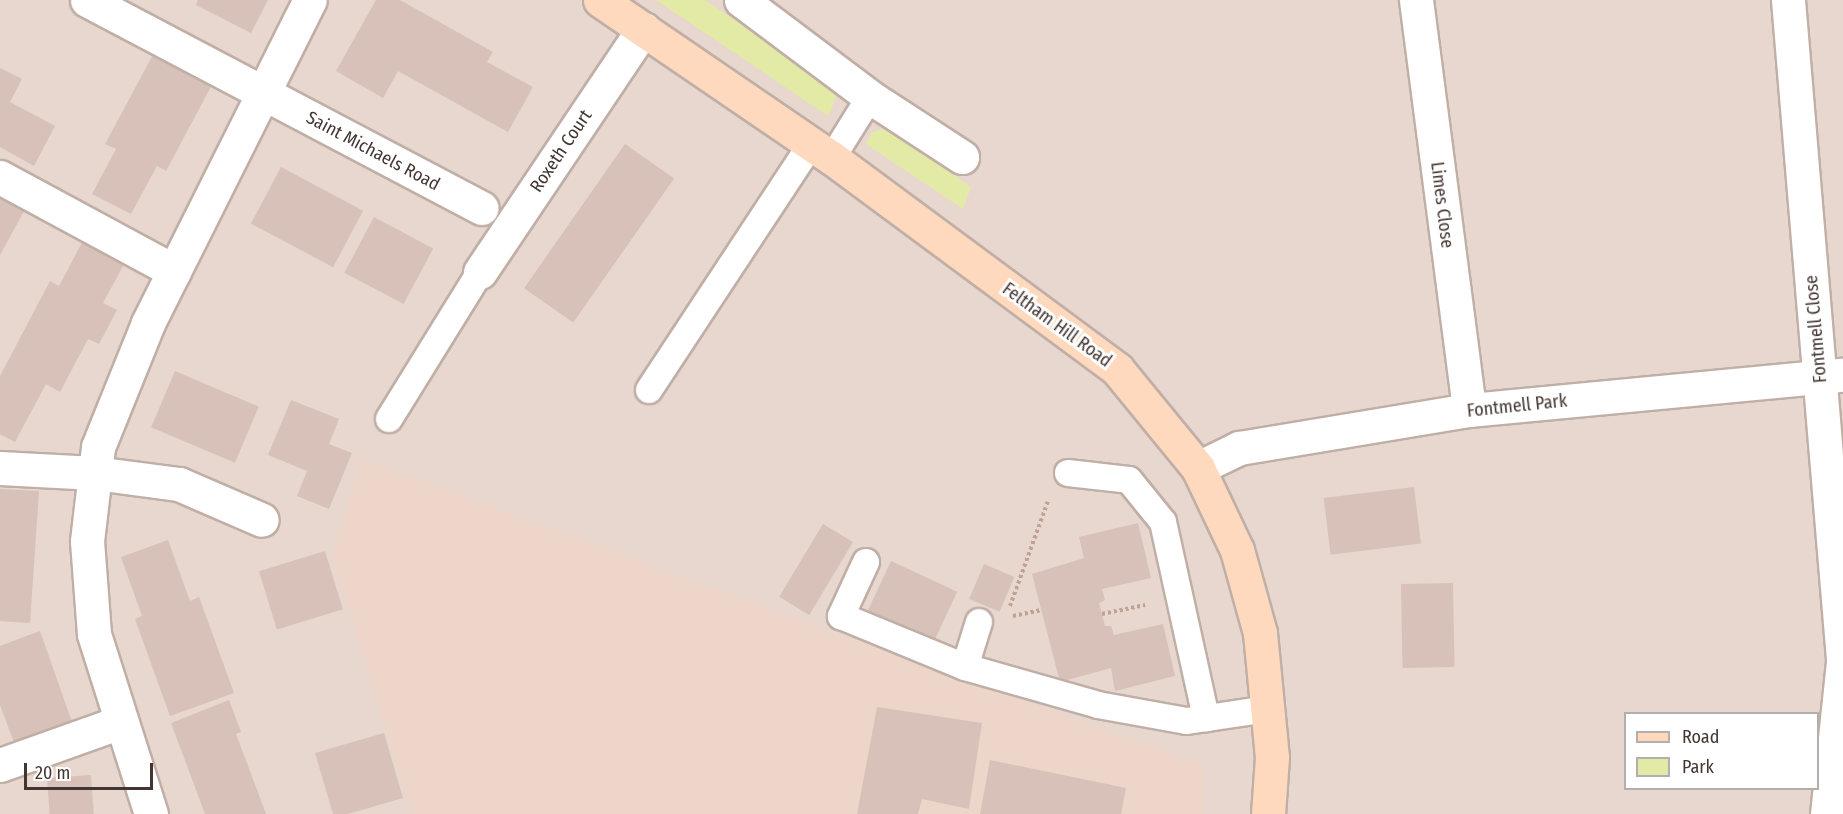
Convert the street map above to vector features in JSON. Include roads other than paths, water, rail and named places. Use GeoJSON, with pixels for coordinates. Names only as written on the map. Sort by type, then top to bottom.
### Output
{"type":"FeatureCollection","features":[{"type":"Feature","properties":{"kind":"street","name":"Saint Michaels Road"},"geometry":{"type":"LineString","coordinates":[[87,0],[481,208]]}},
{"type":"Feature","properties":{"kind":"street"},"geometry":{"type":"LineString","coordinates":[[151,814],[94,634],[87,541],[98,447],[148,323],[310,0]]}},
{"type":"Feature","properties":{"kind":"street","name":"Feltham Hill Road"},"geometry":{"type":"LineString","coordinates":[[600,0],[821,151],[1117,369],[1198,468],[1237,550],[1260,633],[1272,757],[1268,814]]}},
{"type":"Feature","properties":{"kind":"street"},"geometry":{"type":"LineString","coordinates":[[741,0],[870,97],[963,158]]}},
{"type":"Feature","properties":{"kind":"street","name":"Limes Close"},"geometry":{"type":"LineString","coordinates":[[1416,0],[1469,410]]}},
{"type":"Feature","properties":{"kind":"street","name":"Fontmell Close"},"geometry":{"type":"LineString","coordinates":[[1788,0],[1832,376],[1843,660],[1827,814]]}},
{"type":"Feature","properties":{"kind":"street","name":"Roxeth Court"},"geometry":{"type":"LineString","coordinates":[[480,272],[642,29]]}},
{"type":"Feature","properties":{"kind":"street"},"geometry":{"type":"LineString","coordinates":[[0,177],[174,271]]}},
{"type":"Feature","properties":{"kind":"street","name":"Fontmell Park"},"geometry":{"type":"LineString","coordinates":[[1198,468],[1239,448],[1469,410],[1832,376]]}},
{"type":"Feature","properties":{"kind":"street"},"geometry":{"type":"LineString","coordinates":[[0,468],[95,473],[179,484],[262,520]]}},
{"type":"Feature","properties":{"kind":"street"},"geometry":{"type":"LineString","coordinates":[[0,765],[121,722]]}},
{"type":"Feature","properties":{"kind":"lane"},"geometry":{"type":"LineString","coordinates":[[649,390],[821,151],[870,97]]}},
{"type":"Feature","properties":{"kind":"lane"},"geometry":{"type":"LineString","coordinates":[[389,419],[480,272]]}},
{"type":"Feature","properties":{"kind":"lane"},"geometry":{"type":"LineString","coordinates":[[1068,472],[1129,480],[1162,522],[1206,718]]}},
{"type":"Feature","properties":{"kind":"lane"},"geometry":{"type":"LineString","coordinates":[[866,562],[841,616],[965,667],[1098,705],[1187,721],[1267,709]]}},
{"type":"Feature","properties":{"kind":"lane"},"geometry":{"type":"LineString","coordinates":[[965,667],[979,622]]}}]}
